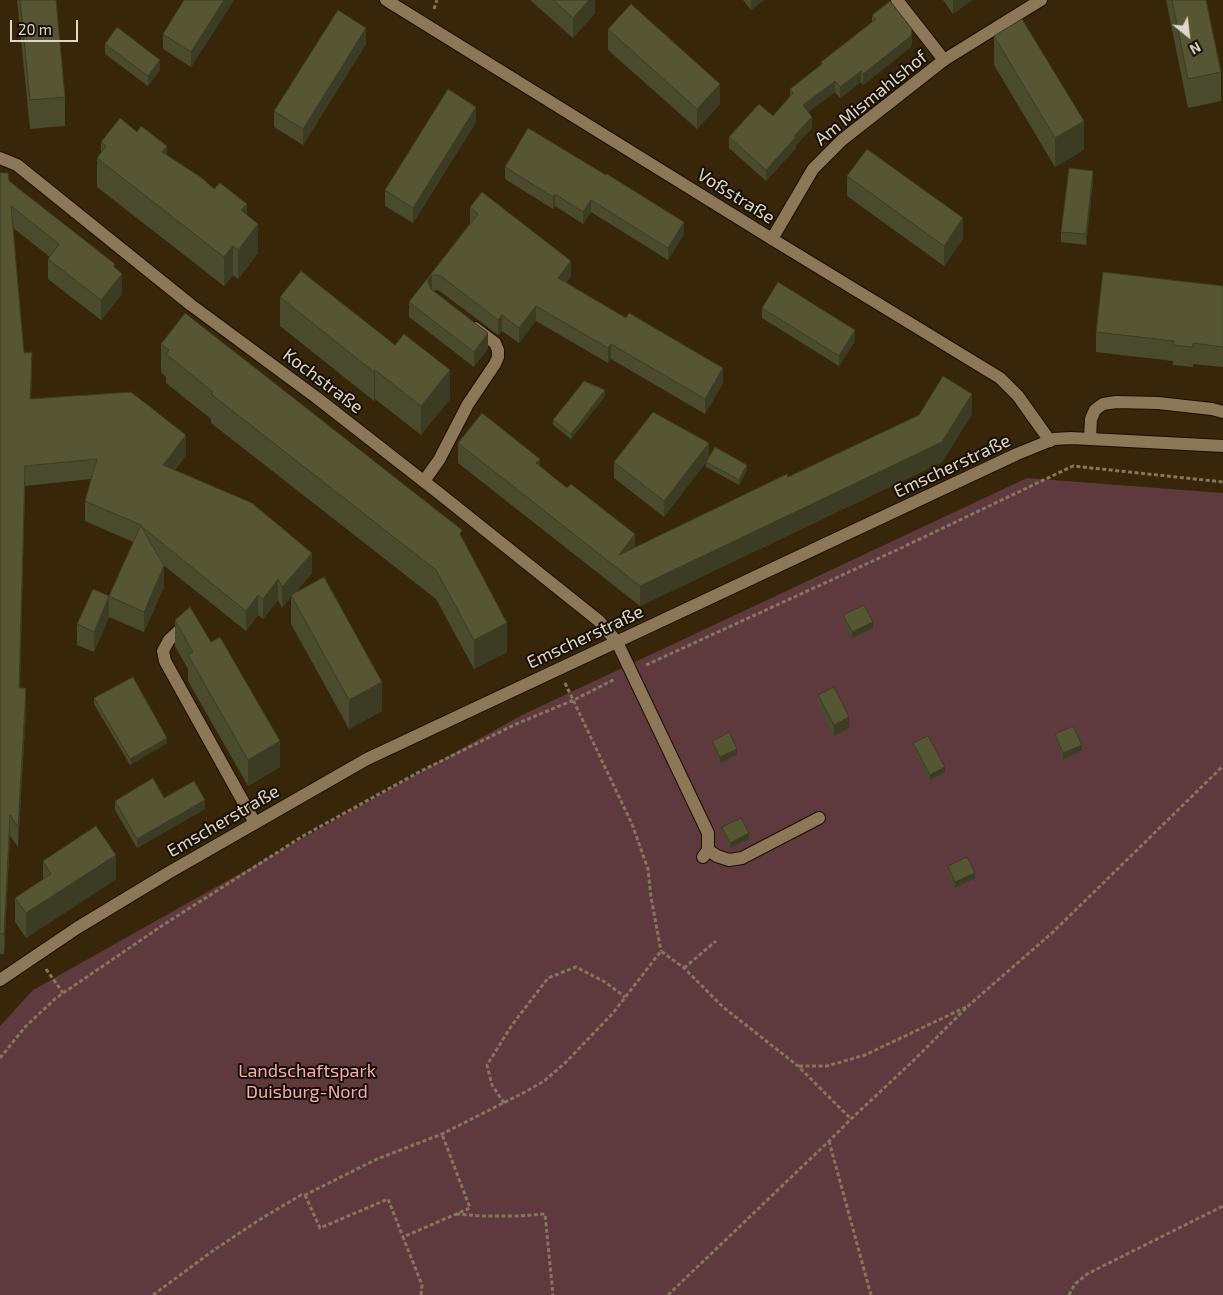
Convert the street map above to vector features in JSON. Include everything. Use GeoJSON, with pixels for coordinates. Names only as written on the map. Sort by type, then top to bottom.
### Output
{"type":"FeatureCollection","features":[{"type":"Feature","properties":{"kind":"street","name":"Voßstraße"},"geometry":{"type":"LineString","coordinates":[[386,0],[1000,378],[1018,396],[1050,441]]}},
{"type":"Feature","properties":{"kind":"street","name":"Am Mismahlshof"},"geometry":{"type":"LineString","coordinates":[[897,0],[944,60]]}},
{"type":"Feature","properties":{"kind":"street","name":"Am Mismahlshof"},"geometry":{"type":"LineString","coordinates":[[772,239],[814,169],[842,140],[944,60],[1041,0]]}},
{"type":"Feature","properties":{"kind":"street","name":"Kochstraße"},"geometry":{"type":"LineString","coordinates":[[0,158],[17,165],[191,305],[317,398],[599,621],[617,642],[708,833],[705,853],[729,860],[742,858],[818,818]]}},
{"type":"Feature","properties":{"kind":"street"},"geometry":{"type":"LineString","coordinates":[[424,481],[439,460],[468,404],[498,357],[495,343],[466,321]]}},
{"type":"Feature","properties":{"kind":"street"},"geometry":{"type":"LineString","coordinates":[[1090,438],[1091,419],[1094,410],[1103,404],[1116,402],[1158,404],[1212,409],[1223,412]]}},
{"type":"Feature","properties":{"kind":"street","name":"Emscherstraße"},"geometry":{"type":"LineString","coordinates":[[0,980],[76,928],[367,759],[1017,454],[1062,438],[1223,446]]}},
{"type":"Feature","properties":{"kind":"street"},"geometry":{"type":"LineString","coordinates":[[192,619],[169,640],[163,651],[165,661],[255,823]]}},
{"type":"Feature","properties":{"kind":"path"},"geometry":{"type":"LineString","coordinates":[[0,1058],[26,1026],[56,998],[163,925],[303,836],[419,772],[516,724],[574,700],[1073,466],[1223,482]]}},
{"type":"Feature","properties":{"kind":"path"},"geometry":{"type":"LineString","coordinates":[[558,669],[632,824],[648,869],[650,897],[661,951],[684,968],[723,1007],[798,1066],[851,1119]]}},
{"type":"Feature","properties":{"kind":"path"},"geometry":{"type":"LineString","coordinates":[[668,1295],[968,1006],[1053,932],[1223,766]]}},
{"type":"Feature","properties":{"kind":"path"},"geometry":{"type":"LineString","coordinates":[[684,968],[716,941]]}},
{"type":"Feature","properties":{"kind":"path"},"geometry":{"type":"LineString","coordinates":[[153,1295],[214,1250],[259,1220],[302,1196],[377,1159],[442,1134],[544,1081],[565,1063],[613,1013],[661,951]]}},
{"type":"Feature","properties":{"kind":"path"},"geometry":{"type":"LineString","coordinates":[[36,956],[63,993]]}},
{"type":"Feature","properties":{"kind":"path"},"geometry":{"type":"LineString","coordinates":[[504,1103],[492,1085],[487,1065],[512,1025],[548,978],[576,967],[605,982],[625,997]]}},
{"type":"Feature","properties":{"kind":"path"},"geometry":{"type":"LineString","coordinates":[[798,1066],[827,1066],[864,1055],[968,1006]]}},
{"type":"Feature","properties":{"kind":"path"},"geometry":{"type":"LineString","coordinates":[[403,1237],[470,1208],[442,1134]]}},
{"type":"Feature","properties":{"kind":"path"},"geometry":{"type":"LineString","coordinates":[[829,1141],[871,1295]]}},
{"type":"Feature","properties":{"kind":"path"},"geometry":{"type":"LineString","coordinates":[[305,1195],[320,1228],[388,1199],[422,1285],[422,1295]]}},
{"type":"Feature","properties":{"kind":"path"},"geometry":{"type":"LineString","coordinates":[[1069,1295],[1074,1284],[1087,1274],[1223,1206]]}},
{"type":"Feature","properties":{"kind":"path"},"geometry":{"type":"LineString","coordinates":[[455,1214],[481,1216],[545,1214],[553,1295]]}},
{"type":"Feature","properties":{"kind":"green space","name":"Landschaftspark Duisburg-Nord"},"geometry":{"type":"Polygon","coordinates":[[[1027,478],[1223,493],[1223,1295],[0,1295],[0,1026],[33,990],[520,716],[1027,478]]]}},
{"type":"Feature","properties":{"kind":"building"},"geometry":{"type":"Polygon","coordinates":[[[20,0],[56,0],[65,97],[30,100],[20,0]]]}},
{"type":"Feature","properties":{"kind":"building"},"geometry":{"type":"Polygon","coordinates":[[[184,0],[224,0],[191,52],[163,34],[184,0]]]}},
{"type":"Feature","properties":{"kind":"building"},"geometry":{"type":"Polygon","coordinates":[[[553,0],[589,0],[573,18],[553,0]]]}},
{"type":"Feature","properties":{"kind":"building"},"geometry":{"type":"Polygon","coordinates":[[[1172,0],[1206,0],[1221,72],[1188,79],[1172,0]]]}},
{"type":"Feature","properties":{"kind":"building"},"geometry":{"type":"Polygon","coordinates":[[[890,1],[912,29],[911,36],[863,74],[861,71],[840,87],[835,81],[803,105],[812,117],[766,170],[729,137],[759,104],[773,116],[793,93],[790,89],[876,19],[872,15],[890,1]]]}},
{"type":"Feature","properties":{"kind":"building"},"geometry":{"type":"Polygon","coordinates":[[[631,4],[720,84],[697,109],[608,29],[631,4]]]}},
{"type":"Feature","properties":{"kind":"building"},"geometry":{"type":"Polygon","coordinates":[[[338,10],[366,28],[303,129],[274,111],[338,10]]]}},
{"type":"Feature","properties":{"kind":"building"},"geometry":{"type":"Polygon","coordinates":[[[1022,19],[1084,121],[1055,138],[994,36],[1022,19]]]}},
{"type":"Feature","properties":{"kind":"building"},"geometry":{"type":"Polygon","coordinates":[[[117,27],[160,60],[148,76],[105,44],[117,27]]]}},
{"type":"Feature","properties":{"kind":"building"},"geometry":{"type":"Polygon","coordinates":[[[448,89],[476,107],[413,208],[385,190],[448,89]]]}},
{"type":"Feature","properties":{"kind":"building"},"geometry":{"type":"Polygon","coordinates":[[[120,118],[137,132],[141,126],[167,146],[162,152],[202,178],[214,189],[220,183],[247,204],[241,210],[258,224],[238,250],[233,246],[224,257],[97,158],[106,146],[101,142],[120,118]]]}},
{"type":"Feature","properties":{"kind":"building"},"geometry":{"type":"Polygon","coordinates":[[[528,128],[684,222],[668,248],[591,200],[583,212],[555,194],[553,197],[505,167],[528,128]]]}},
{"type":"Feature","properties":{"kind":"building"},"geometry":{"type":"Polygon","coordinates":[[[867,149],[963,218],[944,246],[847,176],[867,149]]]}},
{"type":"Feature","properties":{"kind":"building"},"geometry":{"type":"Polygon","coordinates":[[[1069,168],[1093,171],[1086,234],[1061,232],[1069,168]]]}},
{"type":"Feature","properties":{"kind":"building"},"geometry":{"type":"Polygon","coordinates":[[[0,173],[8,173],[9,181],[115,264],[113,266],[122,274],[101,300],[48,259],[59,244],[11,206],[24,353],[32,352],[30,399],[131,392],[186,435],[163,465],[252,503],[312,553],[282,587],[278,579],[263,599],[258,595],[246,611],[141,526],[164,566],[144,612],[109,596],[141,525],[85,501],[97,459],[25,466],[19,688],[26,688],[18,827],[10,815],[4,934],[0,934],[0,173]]]}},
{"type":"Feature","properties":{"kind":"building"},"geometry":{"type":"Polygon","coordinates":[[[482,192],[571,261],[558,278],[626,318],[629,313],[723,368],[705,399],[611,344],[608,348],[536,306],[519,328],[502,315],[498,320],[441,276],[432,275],[428,282],[431,289],[488,333],[474,352],[409,302],[478,214],[470,207],[482,192]]]}},
{"type":"Feature","properties":{"kind":"building"},"geometry":{"type":"Polygon","coordinates":[[[301,271],[395,345],[404,334],[450,370],[421,406],[375,370],[374,372],[280,297],[301,271]]]}},
{"type":"Feature","properties":{"kind":"building"},"geometry":{"type":"Polygon","coordinates":[[[1103,272],[1223,286],[1223,347],[1193,343],[1193,347],[1173,345],[1174,341],[1096,332],[1103,272]]]}},
{"type":"Feature","properties":{"kind":"building"},"geometry":{"type":"Polygon","coordinates":[[[778,282],[855,330],[839,356],[762,308],[778,282]]]}},
{"type":"Feature","properties":{"kind":"building"},"geometry":{"type":"Polygon","coordinates":[[[185,313],[462,530],[460,534],[507,623],[474,640],[436,570],[211,394],[213,392],[166,354],[169,350],[161,344],[185,313]]]}},
{"type":"Feature","properties":{"kind":"building"},"geometry":{"type":"Polygon","coordinates":[[[943,376],[972,394],[942,442],[640,586],[458,443],[482,413],[540,459],[536,463],[567,488],[571,484],[635,534],[619,555],[787,474],[788,477],[919,415],[943,376]]]}},
{"type":"Feature","properties":{"kind":"building"},"geometry":{"type":"Polygon","coordinates":[[[584,381],[605,390],[571,434],[553,420],[584,381]]]}},
{"type":"Feature","properties":{"kind":"building"},"geometry":{"type":"Polygon","coordinates":[[[653,412],[709,443],[664,501],[614,462],[653,412]]]}},
{"type":"Feature","properties":{"kind":"building"},"geometry":{"type":"Polygon","coordinates":[[[715,447],[747,465],[739,480],[706,462],[715,447]]]}},
{"type":"Feature","properties":{"kind":"building"},"geometry":{"type":"Polygon","coordinates":[[[324,577],[382,682],[349,700],[291,595],[324,577]]]}},
{"type":"Feature","properties":{"kind":"building"},"geometry":{"type":"Polygon","coordinates":[[[93,589],[109,596],[94,632],[77,624],[93,589]]]}},
{"type":"Feature","properties":{"kind":"building"},"geometry":{"type":"Polygon","coordinates":[[[864,605],[873,622],[852,632],[843,615],[864,605]]]}},
{"type":"Feature","properties":{"kind":"building"},"geometry":{"type":"Polygon","coordinates":[[[190,607],[211,642],[220,637],[280,741],[248,760],[188,655],[193,652],[175,620],[190,607]]]}},
{"type":"Feature","properties":{"kind":"building"},"geometry":{"type":"Polygon","coordinates":[[[133,677],[167,738],[130,759],[94,698],[133,677]]]}},
{"type":"Feature","properties":{"kind":"building"},"geometry":{"type":"Polygon","coordinates":[[[834,687],[849,717],[834,725],[818,695],[834,687]]]}},
{"type":"Feature","properties":{"kind":"building"},"geometry":{"type":"Polygon","coordinates":[[[1073,726],[1082,745],[1063,753],[1055,734],[1073,726]]]}},
{"type":"Feature","properties":{"kind":"building"},"geometry":{"type":"Polygon","coordinates":[[[729,732],[737,749],[720,757],[712,741],[729,732]]]}},
{"type":"Feature","properties":{"kind":"building"},"geometry":{"type":"Polygon","coordinates":[[[928,736],[945,767],[930,775],[913,743],[928,736]]]}},
{"type":"Feature","properties":{"kind":"building"},"geometry":{"type":"Polygon","coordinates":[[[153,778],[164,798],[194,781],[205,800],[137,839],[115,801],[153,778]]]}},
{"type":"Feature","properties":{"kind":"building"},"geometry":{"type":"Polygon","coordinates":[[[741,818],[749,833],[730,843],[722,827],[741,818]]]}},
{"type":"Feature","properties":{"kind":"building"},"geometry":{"type":"Polygon","coordinates":[[[96,826],[116,855],[26,913],[15,898],[51,874],[43,861],[96,826]]]}},
{"type":"Feature","properties":{"kind":"building"},"geometry":{"type":"Polygon","coordinates":[[[967,857],[975,873],[955,882],[948,866],[967,857]]]}}]}
